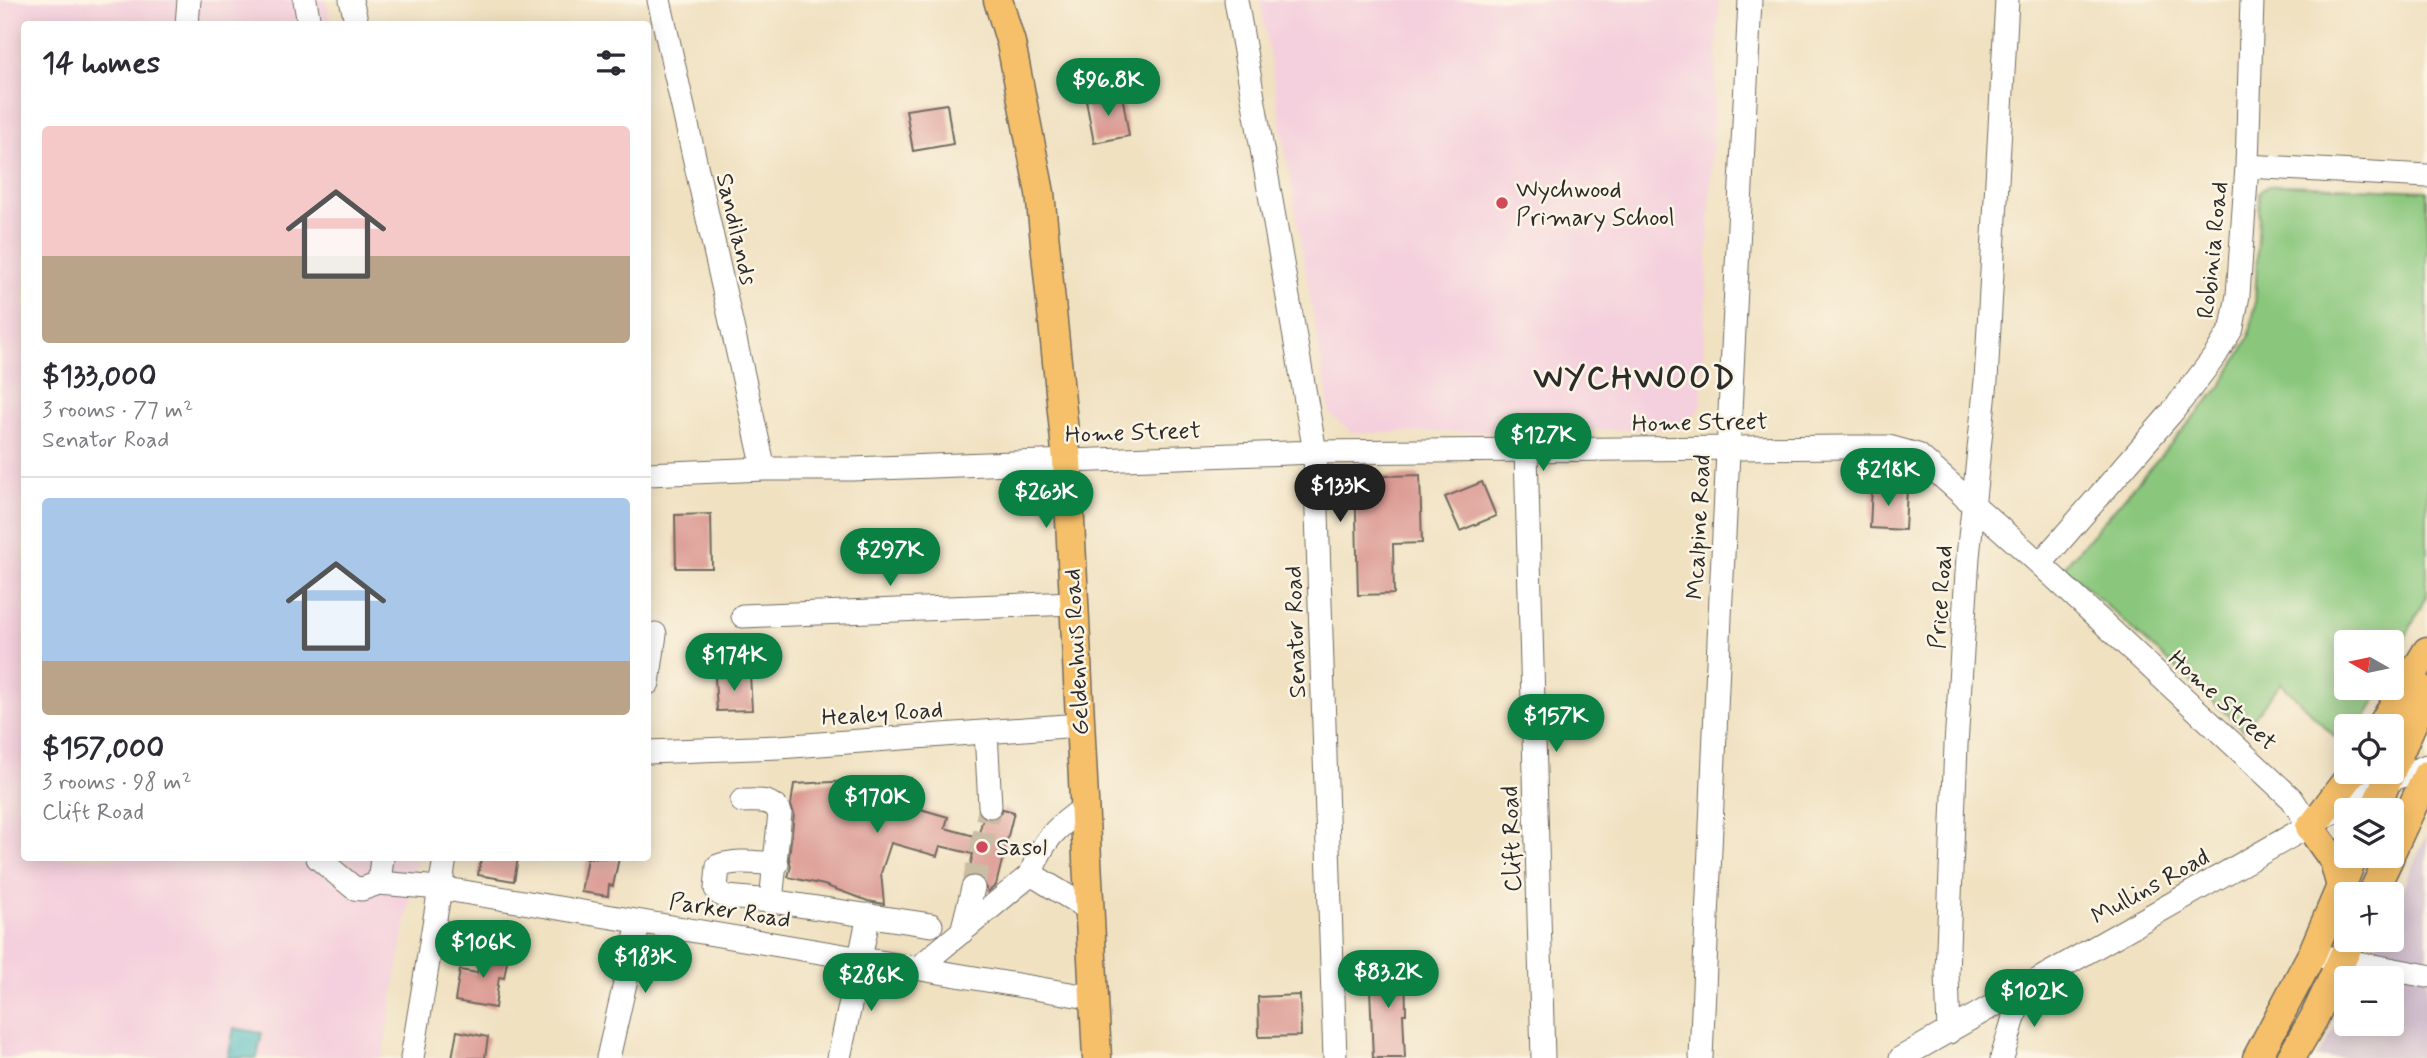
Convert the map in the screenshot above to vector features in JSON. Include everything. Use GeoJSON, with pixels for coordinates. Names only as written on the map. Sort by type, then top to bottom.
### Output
{"type":"FeatureCollection","features":[{"type":"Feature","properties":{"kind":"main road","name":"Geldenhuis Road"},"geometry":{"type":"LineString","coordinates":[[999,0],[1021,89],[1040,194],[1067,461],[1097,1058]]}},
{"type":"Feature","properties":{"kind":"main road"},"geometry":{"type":"LineString","coordinates":[[2388,714],[2427,651]]}},
{"type":"Feature","properties":{"kind":"main road"},"geometry":{"type":"LineString","coordinates":[[2404,743],[2427,691]]}},
{"type":"Feature","properties":{"kind":"main road"},"geometry":{"type":"LineString","coordinates":[[2404,824],[2427,775]]}},
{"type":"Feature","properties":{"kind":"main road"},"geometry":{"type":"LineString","coordinates":[[2340,882],[2334,861],[2312,825],[2344,784]]}},
{"type":"Feature","properties":{"kind":"main road"},"geometry":{"type":"LineString","coordinates":[[2257,1058],[2312,954],[2334,903]]}},
{"type":"Feature","properties":{"kind":"main road"},"geometry":{"type":"LineString","coordinates":[[2291,1058],[2314,1018],[2346,952]]}},
{"type":"Feature","properties":{"kind":"street"},"geometry":{"type":"LineString","coordinates":[[187,21],[189,0]]}},
{"type":"Feature","properties":{"kind":"street"},"geometry":{"type":"LineString","coordinates":[[304,0],[308,21]]}},
{"type":"Feature","properties":{"kind":"street"},"geometry":{"type":"LineString","coordinates":[[351,0],[356,21]]}},
{"type":"Feature","properties":{"kind":"street","name":"Sandilands"},"geometry":{"type":"LineString","coordinates":[[659,0],[764,469]]}},
{"type":"Feature","properties":{"kind":"street","name":"Senator Road"},"geometry":{"type":"LineString","coordinates":[[1237,0],[1315,452],[1335,1058]]}},
{"type":"Feature","properties":{"kind":"street","name":"Mcalpine Road"},"geometry":{"type":"LineString","coordinates":[[1701,1058],[1750,0]]}},
{"type":"Feature","properties":{"kind":"street","name":"Price Road"},"geometry":{"type":"LineString","coordinates":[[1949,1032],[1947,973],[1956,745],[1968,557],[1975,506],[1986,368],[2007,0]]}},
{"type":"Feature","properties":{"kind":"street","name":"Robinia Road"},"geometry":{"type":"LineString","coordinates":[[2040,564],[2173,411],[2215,356],[2232,328],[2238,295],[2247,166],[2252,0]]}},
{"type":"Feature","properties":{"kind":"street"},"geometry":{"type":"LineString","coordinates":[[2247,166],[2427,176]]}},
{"type":"Feature","properties":{"kind":"street","name":"Home Street"},"geometry":{"type":"LineString","coordinates":[[651,474],[764,469],[852,470],[1315,452],[1889,447],[1918,455],[2040,564],[2292,799],[2312,825]]}},
{"type":"Feature","properties":{"kind":"street","name":"Clift Road"},"geometry":{"type":"LineString","coordinates":[[1526,451],[1543,1058]]}},
{"type":"Feature","properties":{"kind":"street"},"geometry":{"type":"LineString","coordinates":[[743,616],[1074,603]]}},
{"type":"Feature","properties":{"kind":"street"},"geometry":{"type":"LineString","coordinates":[[651,662],[655,634]]}},
{"type":"Feature","properties":{"kind":"street","name":"Healey Road"},"geometry":{"type":"LineString","coordinates":[[651,752],[779,747],[1079,725]]}},
{"type":"Feature","properties":{"kind":"street"},"geometry":{"type":"LineString","coordinates":[[986,732],[990,806]]}},
{"type":"Feature","properties":{"kind":"street","name":"Mullins Road"},"geometry":{"type":"LineString","coordinates":[[2404,771],[2427,766]]}},
{"type":"Feature","properties":{"kind":"street","name":"Mullins Road"},"geometry":{"type":"LineString","coordinates":[[1901,1058],[2312,825],[2375,784]]}},
{"type":"Feature","properties":{"kind":"street"},"geometry":{"type":"LineString","coordinates":[[742,801],[775,804],[780,813],[777,864],[771,901]]}},
{"type":"Feature","properties":{"kind":"street"},"geometry":{"type":"LineString","coordinates":[[918,968],[1031,874],[1046,840],[1060,825],[1084,808]]}},
{"type":"Feature","properties":{"kind":"street","name":"Parker Road"},"geometry":{"type":"LineString","coordinates":[[322,861],[354,888],[362,889],[379,883],[440,888],[1094,999]]}},
{"type":"Feature","properties":{"kind":"street"},"geometry":{"type":"LineString","coordinates":[[379,883],[382,861]]}},
{"type":"Feature","properties":{"kind":"street"},"geometry":{"type":"LineString","coordinates":[[412,1058],[444,861]]}},
{"type":"Feature","properties":{"kind":"street"},"geometry":{"type":"LineString","coordinates":[[777,864],[735,862],[718,866],[716,889],[727,897],[931,925]]}},
{"type":"Feature","properties":{"kind":"street"},"geometry":{"type":"LineString","coordinates":[[1031,874],[1090,910]]}},
{"type":"Feature","properties":{"kind":"street"},"geometry":{"type":"LineString","coordinates":[[962,932],[972,888]]}},
{"type":"Feature","properties":{"kind":"street"},"geometry":{"type":"LineString","coordinates":[[839,1058],[869,915]]}},
{"type":"Feature","properties":{"kind":"street"},"geometry":{"type":"LineString","coordinates":[[608,1058],[639,922]]}},
{"type":"Feature","properties":{"kind":"street"},"geometry":{"type":"LineString","coordinates":[[2312,954],[2335,952]]}},
{"type":"Feature","properties":{"kind":"street"},"geometry":{"type":"LineString","coordinates":[[2349,952],[2427,976]]}},
{"type":"Feature","properties":{"kind":"street"},"geometry":{"type":"LineString","coordinates":[[2002,1058],[2023,987]]}},
{"type":"Feature","properties":{"kind":"shaded area"},"geometry":{"type":"Polygon","coordinates":[[[0,0],[326,0],[331,21],[21,21],[21,861],[416,861],[382,1058],[0,1058],[0,0]]]}},
{"type":"Feature","properties":{"kind":"shaded area","name":"Wychwood Primary School"},"geometry":{"type":"Polygon","coordinates":[[[1260,0],[1719,0],[1701,407],[1680,429],[1352,433],[1330,414],[1260,0]]]}},
{"type":"Feature","properties":{"kind":"shaded area"},"geometry":{"type":"Polygon","coordinates":[[[2427,834],[2427,1058],[2317,1058],[2334,1029],[2334,1036],[2404,1036],[2404,966],[2367,966],[2374,952],[2404,952],[2404,885],[2427,834]]]}},
{"type":"Feature","properties":{"kind":"green space"},"geometry":{"type":"Polygon","coordinates":[[[2268,186],[2427,191],[2427,594],[2404,641],[2404,630],[2334,630],[2334,700],[2375,700],[2368,714],[2334,714],[2334,736],[2281,683],[2244,730],[2064,567],[2222,385],[2249,338],[2255,306],[2260,192],[2268,186]]]}},
{"type":"Feature","properties":{"kind":"water"},"geometry":{"type":"Polygon","coordinates":[[[234,1028],[262,1033],[257,1058],[228,1058],[234,1028]]]}},
{"type":"Feature","properties":{"kind":"building"},"geometry":{"type":"Polygon","coordinates":[[[1122,94],[1129,136],[1094,143],[1086,100],[1122,94]]]}},
{"type":"Feature","properties":{"kind":"building"},"geometry":{"type":"Polygon","coordinates":[[[947,104],[953,144],[913,151],[906,110],[947,104]]]}},
{"type":"Feature","properties":{"kind":"building"},"geometry":{"type":"Polygon","coordinates":[[[1420,475],[1422,543],[1393,544],[1394,594],[1358,595],[1355,477],[1420,475]]]}},
{"type":"Feature","properties":{"kind":"building"},"geometry":{"type":"Polygon","coordinates":[[[1482,482],[1496,516],[1460,531],[1445,497],[1482,482]]]}},
{"type":"Feature","properties":{"kind":"building"},"geometry":{"type":"Polygon","coordinates":[[[1872,486],[1907,488],[1905,530],[1870,528],[1872,486]]]}},
{"type":"Feature","properties":{"kind":"building"},"geometry":{"type":"Polygon","coordinates":[[[711,514],[712,568],[676,568],[675,515],[711,514]]]}},
{"type":"Feature","properties":{"kind":"building"},"geometry":{"type":"Polygon","coordinates":[[[750,675],[752,710],[717,711],[715,677],[750,675]]]}},
{"type":"Feature","properties":{"kind":"building"},"geometry":{"type":"Polygon","coordinates":[[[911,778],[903,804],[948,817],[945,828],[978,837],[983,818],[997,818],[1003,809],[1014,812],[996,885],[988,892],[982,878],[976,874],[968,875],[973,854],[940,846],[937,856],[891,843],[881,873],[884,904],[788,877],[791,866],[789,858],[794,784],[911,778]]]}},
{"type":"Feature","properties":{"kind":"building"},"geometry":{"type":"Polygon","coordinates":[[[480,861],[517,861],[514,881],[478,875],[480,861]]]}},
{"type":"Feature","properties":{"kind":"building"},"geometry":{"type":"Polygon","coordinates":[[[586,861],[618,861],[613,886],[609,885],[608,896],[581,892],[586,861]]]}},
{"type":"Feature","properties":{"kind":"building"},"geometry":{"type":"Polygon","coordinates":[[[482,946],[500,949],[499,955],[508,956],[504,978],[499,977],[495,1008],[455,1001],[460,970],[477,973],[482,946]]]}},
{"type":"Feature","properties":{"kind":"building"},"geometry":{"type":"Polygon","coordinates":[[[1405,964],[1405,1058],[1373,1058],[1369,965],[1405,964]]]}},
{"type":"Feature","properties":{"kind":"building"},"geometry":{"type":"Polygon","coordinates":[[[1300,995],[1301,1036],[1259,1037],[1258,997],[1300,995]]]}},
{"type":"Feature","properties":{"kind":"building"},"geometry":{"type":"Polygon","coordinates":[[[457,1031],[488,1037],[485,1058],[452,1058],[457,1031]]]}},
{"type":"Feature","properties":{"kind":"tunnel"},"geometry":{"type":"LineString","coordinates":[[973,888],[990,806]]}},
{"type":"Feature","properties":{"kind":"place","name":"Wychwood Primary School"},"geometry":{"type":"Point","coordinates":[1502,203]}},
{"type":"Feature","properties":{"kind":"place","name":"Sasol"},"geometry":{"type":"Point","coordinates":[982,847]}},
{"type":"Feature","properties":{"kind":"district","name":"WYCHWOOD"},"geometry":{"type":"Point","coordinates":[1635,377]}}]}
